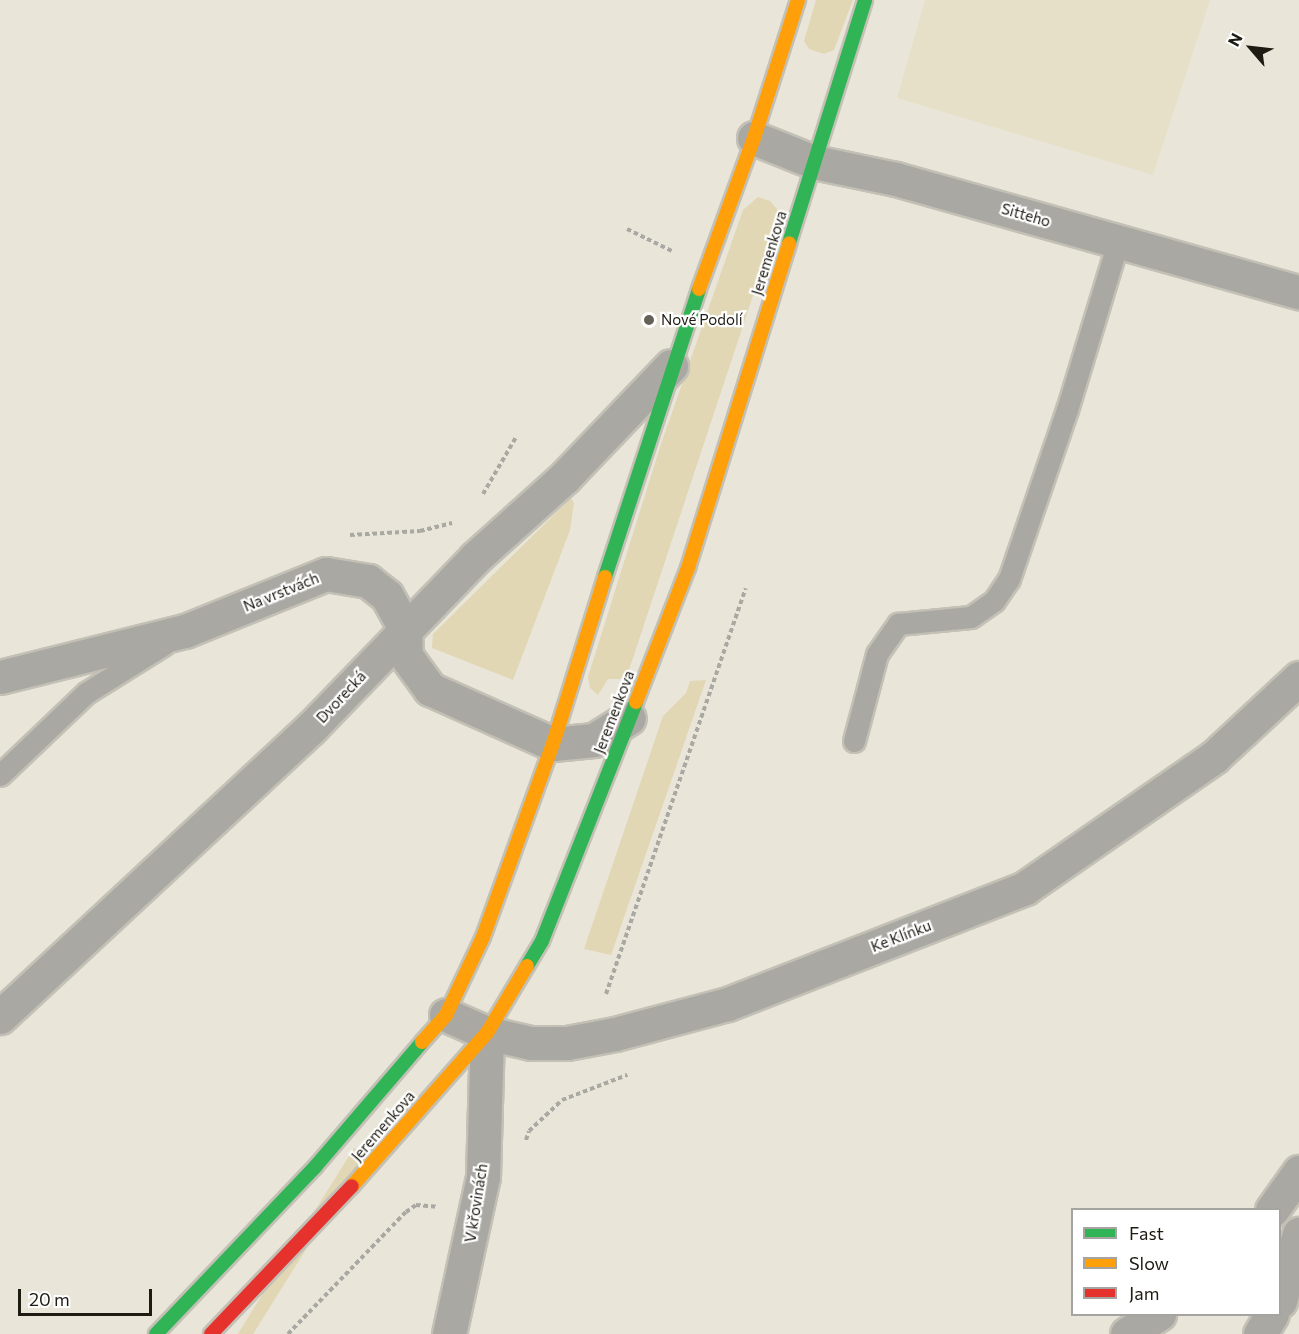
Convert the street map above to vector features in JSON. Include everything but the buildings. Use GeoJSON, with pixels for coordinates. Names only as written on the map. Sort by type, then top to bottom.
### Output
{"type":"FeatureCollection","features":[{"type":"Feature","properties":{"kind":"street","name":"Jeremenkova"},"geometry":{"type":"LineString","coordinates":[[156,1334],[315,1167],[446,1015],[483,937],[553,744],[671,366],[754,138],[798,0]]}},
{"type":"Feature","properties":{"kind":"street","name":"Jeremenkova"},"geometry":{"type":"LineString","coordinates":[[211,1334],[344,1195],[487,1033],[542,941],[688,568],[865,0]]}},
{"type":"Feature","properties":{"kind":"street","name":"Sitteho"},"geometry":{"type":"LineString","coordinates":[[754,138],[814,162],[896,179],[1299,292]]}},
{"type":"Feature","properties":{"kind":"street","name":"Dvorecká"},"geometry":{"type":"LineString","coordinates":[[0,1017],[311,728],[475,558],[564,478],[671,366]]}},
{"type":"Feature","properties":{"kind":"street","name":"Na vrstvách"},"geometry":{"type":"LineString","coordinates":[[0,677],[185,631],[326,574],[368,581],[387,596],[405,629],[406,656],[430,689],[553,744],[594,740],[629,718]]}},
{"type":"Feature","properties":{"kind":"street","name":"Ke Klínku"},"geometry":{"type":"LineString","coordinates":[[446,1015],[487,1033],[531,1043],[567,1043],[728,1004],[1025,888],[1214,758],[1299,678]]}},
{"type":"Feature","properties":{"kind":"street","name":"V křovinách"},"geometry":{"type":"LineString","coordinates":[[449,1334],[483,1177],[487,1033]]}},
{"type":"Feature","properties":{"kind":"street"},"geometry":{"type":"LineString","coordinates":[[1273,1208],[1299,1172]]}},
{"type":"Feature","properties":{"kind":"street"},"geometry":{"type":"LineString","coordinates":[[1281,1297],[1299,1234]]}},
{"type":"Feature","properties":{"kind":"street"},"geometry":{"type":"LineString","coordinates":[[1127,1334],[1157,1316]]}},
{"type":"Feature","properties":{"kind":"street"},"geometry":{"type":"LineString","coordinates":[[1260,1334],[1271,1316]]}},
{"type":"Feature","properties":{"kind":"lane"},"geometry":{"type":"LineString","coordinates":[[854,741],[877,654],[898,624],[971,617],[994,601],[1009,579],[1067,410],[1118,242]]}},
{"type":"Feature","properties":{"kind":"lane"},"geometry":{"type":"LineString","coordinates":[[0,775],[86,693],[185,631]]}},
{"type":"Feature","properties":{"kind":"path"},"geometry":{"type":"LineString","coordinates":[[627,229],[673,251]]}},
{"type":"Feature","properties":{"kind":"shaded area"},"geometry":{"type":"Polygon","coordinates":[[[816,0],[853,0],[834,50],[824,54],[809,49],[804,41],[816,0]]]}},
{"type":"Feature","properties":{"kind":"shaded area"},"geometry":{"type":"Polygon","coordinates":[[[925,0],[1210,0],[1153,175],[897,98],[925,0]]]}},
{"type":"Feature","properties":{"kind":"shaded area"},"geometry":{"type":"Polygon","coordinates":[[[758,197],[770,201],[777,209],[778,220],[626,679],[608,679],[598,695],[590,688],[588,677],[661,444],[743,210],[758,197]]]}},
{"type":"Feature","properties":{"kind":"shaded area"},"geometry":{"type":"Polygon","coordinates":[[[571,498],[574,503],[570,530],[513,680],[432,648],[433,634],[571,498]]]}},
{"type":"Feature","properties":{"kind":"shaded area"},"geometry":{"type":"Polygon","coordinates":[[[706,680],[611,955],[584,949],[663,716],[686,693],[690,681],[706,680]]]}},
{"type":"Feature","properties":{"kind":"shaded area"},"geometry":{"type":"Polygon","coordinates":[[[354,1148],[365,1155],[253,1334],[238,1334],[354,1148]]]}},
{"type":"Feature","properties":{"kind":"traffic: fast"},"geometry":{"type":"LineString","coordinates":[[789,243],[865,0]]}},
{"type":"Feature","properties":{"kind":"traffic: fast"},"geometry":{"type":"LineString","coordinates":[[605,577],[699,289]]}},
{"type":"Feature","properties":{"kind":"traffic: fast"},"geometry":{"type":"LineString","coordinates":[[527,966],[542,941],[636,702]]}},
{"type":"Feature","properties":{"kind":"traffic: fast"},"geometry":{"type":"LineString","coordinates":[[156,1334],[315,1167],[422,1042]]}},
{"type":"Feature","properties":{"kind":"traffic: slow"},"geometry":{"type":"LineString","coordinates":[[699,289],[754,138],[798,0]]}},
{"type":"Feature","properties":{"kind":"traffic: slow"},"geometry":{"type":"LineString","coordinates":[[636,702],[688,568],[789,243]]}},
{"type":"Feature","properties":{"kind":"traffic: slow"},"geometry":{"type":"LineString","coordinates":[[422,1042],[446,1015],[483,937],[553,744],[605,577]]}},
{"type":"Feature","properties":{"kind":"traffic: slow"},"geometry":{"type":"LineString","coordinates":[[352,1186],[487,1033],[527,966]]}},
{"type":"Feature","properties":{"kind":"traffic: jam"},"geometry":{"type":"LineString","coordinates":[[211,1334],[352,1186]]}},
{"type":"Feature","properties":{"kind":"place","name":"Nové Podolí"},"geometry":{"type":"Point","coordinates":[649,320]}}]}
